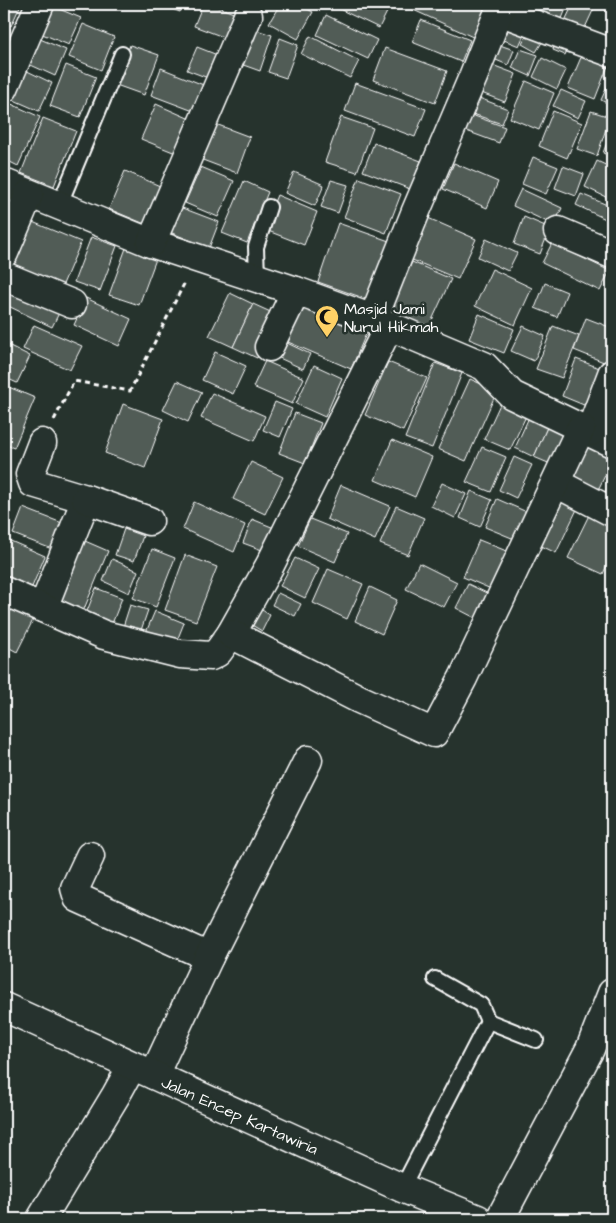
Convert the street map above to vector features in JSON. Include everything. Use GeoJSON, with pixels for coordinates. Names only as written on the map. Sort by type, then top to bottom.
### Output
{"type":"FeatureCollection","features":[{"type":"Feature","properties":{"kind":"street"},"geometry":{"type":"LineString","coordinates":[[4,88],[40,4]]}},
{"type":"Feature","properties":{"kind":"street"},"geometry":{"type":"LineString","coordinates":[[4,591],[104,635],[180,654],[211,656],[222,648],[270,565],[381,323],[416,211],[500,8],[612,53]]}},
{"type":"Feature","properties":{"kind":"street"},"geometry":{"type":"LineString","coordinates":[[151,243],[248,16]]}},
{"type":"Feature","properties":{"kind":"street"},"geometry":{"type":"LineString","coordinates":[[4,183],[151,243],[296,291],[381,323],[484,366],[512,395],[594,434]]}},
{"type":"Feature","properties":{"kind":"street"},"geometry":{"type":"LineString","coordinates":[[4,253],[29,194]]}},
{"type":"Feature","properties":{"kind":"street"},"geometry":{"type":"LineString","coordinates":[[558,231],[612,254]]}},
{"type":"Feature","properties":{"kind":"street"},"geometry":{"type":"LineString","coordinates":[[4,276],[72,304]]}},
{"type":"Feature","properties":{"kind":"street"},"geometry":{"type":"LineString","coordinates":[[269,347],[296,291]]}},
{"type":"Feature","properties":{"kind":"street"},"geometry":{"type":"LineString","coordinates":[[231,634],[359,699],[434,733],[463,678],[556,483],[594,434],[612,374]]}},
{"type":"Feature","properties":{"kind":"street"},"geometry":{"type":"LineString","coordinates":[[42,443],[30,474],[33,483],[149,521]]}},
{"type":"Feature","properties":{"kind":"street"},"geometry":{"type":"LineString","coordinates":[[556,483],[612,512]]}},
{"type":"Feature","properties":{"kind":"street"},"geometry":{"type":"LineString","coordinates":[[43,608],[86,499]]}},
{"type":"Feature","properties":{"kind":"street"},"geometry":{"type":"LineString","coordinates":[[41,1219],[78,1160],[143,1071],[208,957],[308,760]]}},
{"type":"Feature","properties":{"kind":"street"},"geometry":{"type":"LineString","coordinates":[[90,856],[75,888],[78,898],[208,957]]}},
{"type":"Feature","properties":{"kind":"street"},"geometry":{"type":"LineString","coordinates":[[500,1219],[590,1049],[612,993]]}},
{"type":"Feature","properties":{"kind":"street","name":"Jalan Encep Kartawiria"},"geometry":{"type":"LineString","coordinates":[[4,1007],[402,1188],[478,1219]]}},
{"type":"Feature","properties":{"kind":"lane"},"geometry":{"type":"LineString","coordinates":[[59,206],[122,54]]}},
{"type":"Feature","properties":{"kind":"lane"},"geometry":{"type":"LineString","coordinates":[[257,278],[256,246],[269,207]]}},
{"type":"Feature","properties":{"kind":"lane"},"geometry":{"type":"LineString","coordinates":[[435,979],[481,1005],[488,1021],[536,1040]]}},
{"type":"Feature","properties":{"kind":"lane"},"geometry":{"type":"LineString","coordinates":[[402,1188],[488,1021]]}},
{"type":"Feature","properties":{"kind":"path"},"geometry":{"type":"LineString","coordinates":[[42,443],[74,381],[130,392],[196,259]]}},
{"type":"Feature","properties":{"kind":"building"},"geometry":{"type":"Polygon","coordinates":[[[4,4],[21,4],[11,26],[4,23],[4,4]]]}},
{"type":"Feature","properties":{"kind":"building"},"geometry":{"type":"Polygon","coordinates":[[[47,4],[81,18],[69,45],[35,31],[47,4]]]}},
{"type":"Feature","properties":{"kind":"building"},"geometry":{"type":"Polygon","coordinates":[[[73,4],[90,4],[87,10],[73,4]]]}},
{"type":"Feature","properties":{"kind":"building"},"geometry":{"type":"Polygon","coordinates":[[[159,4],[183,4],[180,12],[159,4]]]}},
{"type":"Feature","properties":{"kind":"building"},"geometry":{"type":"Polygon","coordinates":[[[203,4],[211,4],[236,14],[226,38],[194,26],[203,4]]]}},
{"type":"Feature","properties":{"kind":"building"},"geometry":{"type":"Polygon","coordinates":[[[280,4],[298,4],[313,12],[298,39],[269,23],[280,4]]]}},
{"type":"Feature","properties":{"kind":"building"},"geometry":{"type":"Polygon","coordinates":[[[337,4],[391,4],[379,28],[335,7],[337,4]]]}},
{"type":"Feature","properties":{"kind":"building"},"geometry":{"type":"Polygon","coordinates":[[[411,4],[485,4],[490,6],[475,38],[409,8],[411,4]]]}},
{"type":"Feature","properties":{"kind":"building"},"geometry":{"type":"Polygon","coordinates":[[[530,4],[568,4],[561,21],[528,8],[530,4]]]}},
{"type":"Feature","properties":{"kind":"building"},"geometry":{"type":"Polygon","coordinates":[[[573,4],[596,4],[583,32],[564,23],[573,4]]]}},
{"type":"Feature","properties":{"kind":"building"},"geometry":{"type":"Polygon","coordinates":[[[326,15],[377,40],[368,59],[317,35],[326,15]]]}},
{"type":"Feature","properties":{"kind":"building"},"geometry":{"type":"Polygon","coordinates":[[[513,19],[528,26],[519,46],[504,40],[513,19]]]}},
{"type":"Feature","properties":{"kind":"building"},"geometry":{"type":"Polygon","coordinates":[[[421,20],[470,40],[461,62],[412,42],[421,20]]]}},
{"type":"Feature","properties":{"kind":"building"},"geometry":{"type":"Polygon","coordinates":[[[83,24],[114,37],[101,70],[69,57],[83,24]]]}},
{"type":"Feature","properties":{"kind":"building"},"geometry":{"type":"Polygon","coordinates":[[[4,27],[10,29],[4,45],[4,27]]]}},
{"type":"Feature","properties":{"kind":"building"},"geometry":{"type":"Polygon","coordinates":[[[247,27],[272,35],[260,71],[235,62],[247,27]]]}},
{"type":"Feature","properties":{"kind":"building"},"geometry":{"type":"Polygon","coordinates":[[[530,30],[544,39],[536,52],[522,44],[530,30]]]}},
{"type":"Feature","properties":{"kind":"building"},"geometry":{"type":"Polygon","coordinates":[[[33,36],[66,50],[55,76],[22,61],[33,36]]]}},
{"type":"Feature","properties":{"kind":"building"},"geometry":{"type":"Polygon","coordinates":[[[310,36],[359,61],[350,78],[301,54],[310,36]]]}},
{"type":"Feature","properties":{"kind":"building"},"geometry":{"type":"Polygon","coordinates":[[[558,36],[571,41],[565,55],[553,50],[558,36]]]}},
{"type":"Feature","properties":{"kind":"building"},"geometry":{"type":"Polygon","coordinates":[[[280,38],[298,45],[286,78],[268,72],[280,38]]]}},
{"type":"Feature","properties":{"kind":"building"},"geometry":{"type":"Polygon","coordinates":[[[497,44],[514,50],[508,65],[491,58],[497,44]]]}},
{"type":"Feature","properties":{"kind":"building"},"geometry":{"type":"Polygon","coordinates":[[[130,45],[159,55],[144,95],[116,85],[130,45]]]}},
{"type":"Feature","properties":{"kind":"building"},"geometry":{"type":"Polygon","coordinates":[[[197,47],[225,58],[216,81],[187,70],[197,47]]]}},
{"type":"Feature","properties":{"kind":"building"},"geometry":{"type":"Polygon","coordinates":[[[385,48],[447,71],[435,103],[373,80],[385,48]]]}},
{"type":"Feature","properties":{"kind":"building"},"geometry":{"type":"Polygon","coordinates":[[[585,48],[611,58],[595,99],[568,88],[585,48]]]}},
{"type":"Feature","properties":{"kind":"building"},"geometry":{"type":"Polygon","coordinates":[[[520,49],[538,55],[530,76],[512,68],[520,49]]]}},
{"type":"Feature","properties":{"kind":"building"},"geometry":{"type":"Polygon","coordinates":[[[542,58],[566,70],[557,89],[533,77],[542,58]]]}},
{"type":"Feature","properties":{"kind":"building"},"geometry":{"type":"Polygon","coordinates":[[[487,63],[516,74],[505,102],[476,91],[487,63]]]}},
{"type":"Feature","properties":{"kind":"building"},"geometry":{"type":"Polygon","coordinates":[[[66,65],[96,77],[80,117],[50,106],[66,65]]]}},
{"type":"Feature","properties":{"kind":"building"},"geometry":{"type":"Polygon","coordinates":[[[21,68],[52,83],[39,111],[7,97],[21,68]]]}},
{"type":"Feature","properties":{"kind":"building"},"geometry":{"type":"Polygon","coordinates":[[[161,68],[206,86],[196,112],[151,95],[161,68]]]}},
{"type":"Feature","properties":{"kind":"building"},"geometry":{"type":"Polygon","coordinates":[[[612,76],[612,106],[601,100],[612,76]]]}},
{"type":"Feature","properties":{"kind":"building"},"geometry":{"type":"Polygon","coordinates":[[[526,81],[554,93],[539,130],[510,118],[526,81]]]}},
{"type":"Feature","properties":{"kind":"building"},"geometry":{"type":"Polygon","coordinates":[[[355,83],[426,109],[415,137],[345,111],[355,83]]]}},
{"type":"Feature","properties":{"kind":"building"},"geometry":{"type":"Polygon","coordinates":[[[561,90],[586,101],[578,118],[553,106],[561,90]]]}},
{"type":"Feature","properties":{"kind":"building"},"geometry":{"type":"Polygon","coordinates":[[[479,98],[508,109],[502,124],[473,114],[479,98]]]}},
{"type":"Feature","properties":{"kind":"building"},"geometry":{"type":"Polygon","coordinates":[[[7,102],[40,117],[18,166],[4,159],[4,108],[7,102]]]}},
{"type":"Feature","properties":{"kind":"building"},"geometry":{"type":"Polygon","coordinates":[[[156,104],[197,122],[183,156],[141,139],[156,104]]]}},
{"type":"Feature","properties":{"kind":"building"},"geometry":{"type":"Polygon","coordinates":[[[553,111],[582,123],[567,158],[539,146],[553,111]]]}},
{"type":"Feature","properties":{"kind":"building"},"geometry":{"type":"Polygon","coordinates":[[[591,111],[610,117],[597,156],[577,149],[591,111]]]}},
{"type":"Feature","properties":{"kind":"building"},"geometry":{"type":"Polygon","coordinates":[[[466,113],[505,127],[499,143],[461,129],[466,113]]]}},
{"type":"Feature","properties":{"kind":"building"},"geometry":{"type":"Polygon","coordinates":[[[341,117],[373,128],[357,172],[325,162],[341,117]]]}},
{"type":"Feature","properties":{"kind":"building"},"geometry":{"type":"Polygon","coordinates":[[[43,118],[76,131],[54,186],[21,173],[43,118]]]}},
{"type":"Feature","properties":{"kind":"building"},"geometry":{"type":"Polygon","coordinates":[[[213,123],[250,137],[237,173],[200,159],[213,123]]]}},
{"type":"Feature","properties":{"kind":"building"},"geometry":{"type":"Polygon","coordinates":[[[612,129],[612,157],[603,153],[612,129]]]}},
{"type":"Feature","properties":{"kind":"building"},"geometry":{"type":"Polygon","coordinates":[[[374,143],[421,161],[410,189],[363,171],[374,143]]]}},
{"type":"Feature","properties":{"kind":"building"},"geometry":{"type":"Polygon","coordinates":[[[533,157],[558,167],[546,194],[522,184],[533,157]]]}},
{"type":"Feature","properties":{"kind":"building"},"geometry":{"type":"Polygon","coordinates":[[[597,161],[612,168],[612,200],[585,187],[597,161]]]}},
{"type":"Feature","properties":{"kind":"building"},"geometry":{"type":"Polygon","coordinates":[[[454,163],[498,182],[487,208],[443,189],[454,163]]]}},
{"type":"Feature","properties":{"kind":"building"},"geometry":{"type":"Polygon","coordinates":[[[563,166],[584,174],[576,196],[555,188],[563,166]]]}},
{"type":"Feature","properties":{"kind":"building"},"geometry":{"type":"Polygon","coordinates":[[[201,167],[234,181],[218,217],[185,203],[201,167]]]}},
{"type":"Feature","properties":{"kind":"building"},"geometry":{"type":"Polygon","coordinates":[[[125,171],[167,189],[152,227],[109,209],[125,171]]]}},
{"type":"Feature","properties":{"kind":"building"},"geometry":{"type":"Polygon","coordinates":[[[294,172],[324,185],[315,206],[285,193],[294,172]]]}},
{"type":"Feature","properties":{"kind":"building"},"geometry":{"type":"Polygon","coordinates":[[[359,178],[401,194],[386,233],[344,217],[359,178]]]}},
{"type":"Feature","properties":{"kind":"building"},"geometry":{"type":"Polygon","coordinates":[[[331,180],[348,185],[338,213],[321,207],[331,180]]]}},
{"type":"Feature","properties":{"kind":"building"},"geometry":{"type":"Polygon","coordinates":[[[244,181],[268,192],[247,243],[222,233],[244,181]]]}},
{"type":"Feature","properties":{"kind":"building"},"geometry":{"type":"Polygon","coordinates":[[[521,189],[562,208],[554,225],[513,206],[521,189]]]}},
{"type":"Feature","properties":{"kind":"building"},"geometry":{"type":"Polygon","coordinates":[[[581,194],[612,207],[612,222],[576,205],[581,194]]]}},
{"type":"Feature","properties":{"kind":"building"},"geometry":{"type":"Polygon","coordinates":[[[277,195],[317,212],[304,245],[263,229],[277,195]]]}},
{"type":"Feature","properties":{"kind":"building"},"geometry":{"type":"Polygon","coordinates":[[[177,206],[219,222],[209,248],[167,231],[177,206]]]}},
{"type":"Feature","properties":{"kind":"building"},"geometry":{"type":"Polygon","coordinates":[[[524,217],[550,228],[540,254],[514,244],[524,217]]]}},
{"type":"Feature","properties":{"kind":"building"},"geometry":{"type":"Polygon","coordinates":[[[428,218],[476,239],[458,279],[410,259],[428,218]]]}},
{"type":"Feature","properties":{"kind":"building"},"geometry":{"type":"Polygon","coordinates":[[[30,221],[81,242],[61,289],[10,268],[30,221]]]}},
{"type":"Feature","properties":{"kind":"building"},"geometry":{"type":"Polygon","coordinates":[[[338,223],[392,242],[372,301],[318,282],[338,223]]]}},
{"type":"Feature","properties":{"kind":"building"},"geometry":{"type":"Polygon","coordinates":[[[91,237],[117,246],[100,291],[74,282],[91,237]]]}},
{"type":"Feature","properties":{"kind":"building"},"geometry":{"type":"Polygon","coordinates":[[[486,239],[517,253],[508,271],[478,257],[486,239]]]}},
{"type":"Feature","properties":{"kind":"building"},"geometry":{"type":"Polygon","coordinates":[[[552,243],[610,271],[600,291],[542,263],[552,243]]]}},
{"type":"Feature","properties":{"kind":"building"},"geometry":{"type":"Polygon","coordinates":[[[126,248],[156,259],[139,305],[109,295],[126,248]]]}},
{"type":"Feature","properties":{"kind":"building"},"geometry":{"type":"Polygon","coordinates":[[[412,262],[451,279],[427,331],[388,313],[412,262]]]}},
{"type":"Feature","properties":{"kind":"building"},"geometry":{"type":"Polygon","coordinates":[[[492,269],[532,288],[515,325],[475,306],[492,269]]]}},
{"type":"Feature","properties":{"kind":"building"},"geometry":{"type":"Polygon","coordinates":[[[4,283],[61,309],[52,327],[4,304],[4,283]]]}},
{"type":"Feature","properties":{"kind":"building"},"geometry":{"type":"Polygon","coordinates":[[[545,283],[567,292],[557,317],[535,308],[545,283]]]}},
{"type":"Feature","properties":{"kind":"building"},"geometry":{"type":"Polygon","coordinates":[[[230,293],[253,304],[233,347],[209,336],[230,293]]]}},
{"type":"Feature","properties":{"kind":"building"},"geometry":{"type":"Polygon","coordinates":[[[86,298],[131,319],[119,346],[74,325],[86,298]]]}},
{"type":"Feature","properties":{"kind":"building"},"geometry":{"type":"Polygon","coordinates":[[[253,304],[277,315],[257,358],[233,347],[253,304]]]}},
{"type":"Feature","properties":{"kind":"building","name":"Masjid Jami Nurul Hikmah"},"geometry":{"type":"Polygon","coordinates":[[[303,307],[366,334],[351,369],[288,342],[303,307]]]}},
{"type":"Feature","properties":{"kind":"building"},"geometry":{"type":"Polygon","coordinates":[[[479,314],[514,329],[504,353],[469,339],[479,314]]]}},
{"type":"Feature","properties":{"kind":"building"},"geometry":{"type":"Polygon","coordinates":[[[586,318],[612,328],[611,365],[574,350],[586,318]]]}},
{"type":"Feature","properties":{"kind":"building"},"geometry":{"type":"Polygon","coordinates":[[[34,325],[82,346],[70,370],[23,349],[34,325]]]}},
{"type":"Feature","properties":{"kind":"building"},"geometry":{"type":"Polygon","coordinates":[[[523,326],[545,336],[534,361],[511,351],[523,326]]]}},
{"type":"Feature","properties":{"kind":"building"},"geometry":{"type":"Polygon","coordinates":[[[553,326],[579,336],[562,378],[536,369],[553,326]]]}},
{"type":"Feature","properties":{"kind":"building"},"geometry":{"type":"Polygon","coordinates":[[[283,341],[310,354],[303,369],[275,356],[283,341]]]}},
{"type":"Feature","properties":{"kind":"building"},"geometry":{"type":"Polygon","coordinates":[[[4,343],[30,356],[17,383],[4,377],[4,343]]]}},
{"type":"Feature","properties":{"kind":"building"},"geometry":{"type":"Polygon","coordinates":[[[215,352],[246,366],[233,394],[202,380],[215,352]]]}},
{"type":"Feature","properties":{"kind":"building"},"geometry":{"type":"Polygon","coordinates":[[[576,359],[610,372],[596,410],[562,396],[576,359]]]}},
{"type":"Feature","properties":{"kind":"building"},"geometry":{"type":"Polygon","coordinates":[[[265,361],[304,378],[292,404],[253,387],[265,361]]]}},
{"type":"Feature","properties":{"kind":"building"},"geometry":{"type":"Polygon","coordinates":[[[388,362],[427,378],[403,431],[365,415],[388,362]]]}},
{"type":"Feature","properties":{"kind":"building"},"geometry":{"type":"Polygon","coordinates":[[[435,363],[462,373],[432,448],[405,438],[435,363]]]}},
{"type":"Feature","properties":{"kind":"building"},"geometry":{"type":"Polygon","coordinates":[[[314,365],[342,378],[325,417],[296,404],[314,365]]]}},
{"type":"Feature","properties":{"kind":"building"},"geometry":{"type":"Polygon","coordinates":[[[470,379],[497,391],[466,461],[438,449],[470,379]]]}},
{"type":"Feature","properties":{"kind":"building"},"geometry":{"type":"Polygon","coordinates":[[[177,381],[202,392],[188,422],[163,410],[177,381]]]}},
{"type":"Feature","properties":{"kind":"building"},"geometry":{"type":"Polygon","coordinates":[[[4,385],[35,398],[14,448],[4,444],[4,385]]]}},
{"type":"Feature","properties":{"kind":"building"},"geometry":{"type":"Polygon","coordinates":[[[212,393],[265,416],[254,441],[201,418],[212,393]]]}},
{"type":"Feature","properties":{"kind":"building"},"geometry":{"type":"Polygon","coordinates":[[[612,395],[612,424],[602,421],[612,395]]]}},
{"type":"Feature","properties":{"kind":"building"},"geometry":{"type":"Polygon","coordinates":[[[275,402],[292,409],[280,437],[263,430],[275,402]]]}},
{"type":"Feature","properties":{"kind":"building"},"geometry":{"type":"Polygon","coordinates":[[[501,402],[527,414],[510,450],[484,439],[501,402]]]}},
{"type":"Feature","properties":{"kind":"building"},"geometry":{"type":"Polygon","coordinates":[[[123,404],[163,419],[145,468],[105,453],[123,404]]]}},
{"type":"Feature","properties":{"kind":"building"},"geometry":{"type":"Polygon","coordinates":[[[295,413],[321,423],[305,463],[279,453],[295,413]]]}},
{"type":"Feature","properties":{"kind":"building"},"geometry":{"type":"Polygon","coordinates":[[[530,415],[549,423],[534,457],[515,448],[530,415]]]}},
{"type":"Feature","properties":{"kind":"building"},"geometry":{"type":"Polygon","coordinates":[[[549,423],[574,435],[560,468],[534,457],[549,423]]]}},
{"type":"Feature","properties":{"kind":"building"},"geometry":{"type":"Polygon","coordinates":[[[392,440],[432,457],[415,497],[375,480],[392,440]]]}},
{"type":"Feature","properties":{"kind":"building"},"geometry":{"type":"Polygon","coordinates":[[[590,442],[612,453],[612,461],[597,492],[571,479],[590,442]]]}},
{"type":"Feature","properties":{"kind":"building"},"geometry":{"type":"Polygon","coordinates":[[[482,447],[506,457],[491,492],[466,482],[482,447]]]}},
{"type":"Feature","properties":{"kind":"building"},"geometry":{"type":"Polygon","coordinates":[[[514,457],[532,465],[516,498],[499,490],[514,457]]]}},
{"type":"Feature","properties":{"kind":"building"},"geometry":{"type":"Polygon","coordinates":[[[251,462],[283,477],[265,514],[233,499],[251,462]]]}},
{"type":"Feature","properties":{"kind":"building"},"geometry":{"type":"Polygon","coordinates":[[[612,477],[612,507],[601,502],[612,477]]]}},
{"type":"Feature","properties":{"kind":"building"},"geometry":{"type":"Polygon","coordinates":[[[442,483],[466,494],[455,518],[431,506],[442,483]]]}},
{"type":"Feature","properties":{"kind":"building"},"geometry":{"type":"Polygon","coordinates":[[[341,485],[390,506],[375,540],[327,519],[341,485]]]}},
{"type":"Feature","properties":{"kind":"building"},"geometry":{"type":"Polygon","coordinates":[[[557,487],[582,499],[556,553],[531,541],[557,487]]]}},
{"type":"Feature","properties":{"kind":"building"},"geometry":{"type":"Polygon","coordinates":[[[471,491],[492,500],[480,527],[460,518],[471,491]]]}},
{"type":"Feature","properties":{"kind":"building"},"geometry":{"type":"Polygon","coordinates":[[[497,499],[536,516],[524,543],[485,527],[497,499]]]}},
{"type":"Feature","properties":{"kind":"building"},"geometry":{"type":"Polygon","coordinates":[[[194,502],[245,525],[234,552],[183,529],[194,502]]]}},
{"type":"Feature","properties":{"kind":"building"},"geometry":{"type":"Polygon","coordinates":[[[396,506],[424,518],[408,555],[380,544],[396,506]]]}},
{"type":"Feature","properties":{"kind":"building"},"geometry":{"type":"Polygon","coordinates":[[[23,508],[62,523],[52,549],[13,534],[23,508]]]}},
{"type":"Feature","properties":{"kind":"building"},"geometry":{"type":"Polygon","coordinates":[[[591,511],[612,521],[612,554],[603,574],[568,558],[591,511]]]}},
{"type":"Feature","properties":{"kind":"building"},"geometry":{"type":"Polygon","coordinates":[[[4,512],[9,514],[4,527],[4,512]]]}},
{"type":"Feature","properties":{"kind":"building"},"geometry":{"type":"Polygon","coordinates":[[[252,519],[279,530],[270,553],[243,543],[252,519]]]}},
{"type":"Feature","properties":{"kind":"building"},"geometry":{"type":"Polygon","coordinates":[[[310,519],[347,534],[335,562],[298,546],[310,519]]]}},
{"type":"Feature","properties":{"kind":"building"},"geometry":{"type":"Polygon","coordinates":[[[124,529],[143,536],[134,561],[115,555],[124,529]]]}},
{"type":"Feature","properties":{"kind":"building"},"geometry":{"type":"Polygon","coordinates":[[[78,538],[108,551],[82,614],[51,601],[78,538]]]}},
{"type":"Feature","properties":{"kind":"building"},"geometry":{"type":"Polygon","coordinates":[[[6,539],[45,556],[32,587],[4,575],[4,543],[6,539]]]}},
{"type":"Feature","properties":{"kind":"building"},"geometry":{"type":"Polygon","coordinates":[[[479,540],[514,554],[498,592],[463,577],[479,540]]]}},
{"type":"Feature","properties":{"kind":"building"},"geometry":{"type":"Polygon","coordinates":[[[152,549],[175,558],[156,607],[133,598],[152,549]]]}},
{"type":"Feature","properties":{"kind":"building"},"geometry":{"type":"Polygon","coordinates":[[[185,555],[217,567],[196,621],[165,610],[185,555]]]}},
{"type":"Feature","properties":{"kind":"building"},"geometry":{"type":"Polygon","coordinates":[[[295,558],[319,569],[305,598],[280,586],[295,558]]]}},
{"type":"Feature","properties":{"kind":"building"},"geometry":{"type":"Polygon","coordinates":[[[112,559],[138,571],[129,593],[103,581],[112,559]]]}},
{"type":"Feature","properties":{"kind":"building"},"geometry":{"type":"Polygon","coordinates":[[[419,563],[457,582],[444,607],[406,589],[419,563]]]}},
{"type":"Feature","properties":{"kind":"building"},"geometry":{"type":"Polygon","coordinates":[[[328,569],[363,584],[347,619],[313,603],[328,569]]]}},
{"type":"Feature","properties":{"kind":"building"},"geometry":{"type":"Polygon","coordinates":[[[468,584],[497,598],[485,623],[456,608],[468,584]]]}},
{"type":"Feature","properties":{"kind":"building"},"geometry":{"type":"Polygon","coordinates":[[[370,587],[397,600],[382,634],[355,621],[370,587]]]}},
{"type":"Feature","properties":{"kind":"building"},"geometry":{"type":"Polygon","coordinates":[[[96,588],[122,598],[110,629],[84,619],[96,588]]]}},
{"type":"Feature","properties":{"kind":"building"},"geometry":{"type":"Polygon","coordinates":[[[278,593],[301,604],[295,616],[272,605],[278,593]]]}},
{"type":"Feature","properties":{"kind":"building"},"geometry":{"type":"Polygon","coordinates":[[[4,603],[34,618],[17,652],[4,645],[4,603]]]}},
{"type":"Feature","properties":{"kind":"building"},"geometry":{"type":"Polygon","coordinates":[[[252,604],[270,615],[262,631],[243,620],[252,604]]]}},
{"type":"Feature","properties":{"kind":"building"},"geometry":{"type":"Polygon","coordinates":[[[130,605],[148,610],[138,639],[121,633],[130,605]]]}},
{"type":"Feature","properties":{"kind":"building"},"geometry":{"type":"Polygon","coordinates":[[[155,611],[184,623],[174,648],[144,637],[155,611]]]}},
{"type":"Feature","properties":{"kind":"place","name":"Masjid Jami Nurul Hikmah"},"geometry":{"type":"Point","coordinates":[327,338]}}]}
